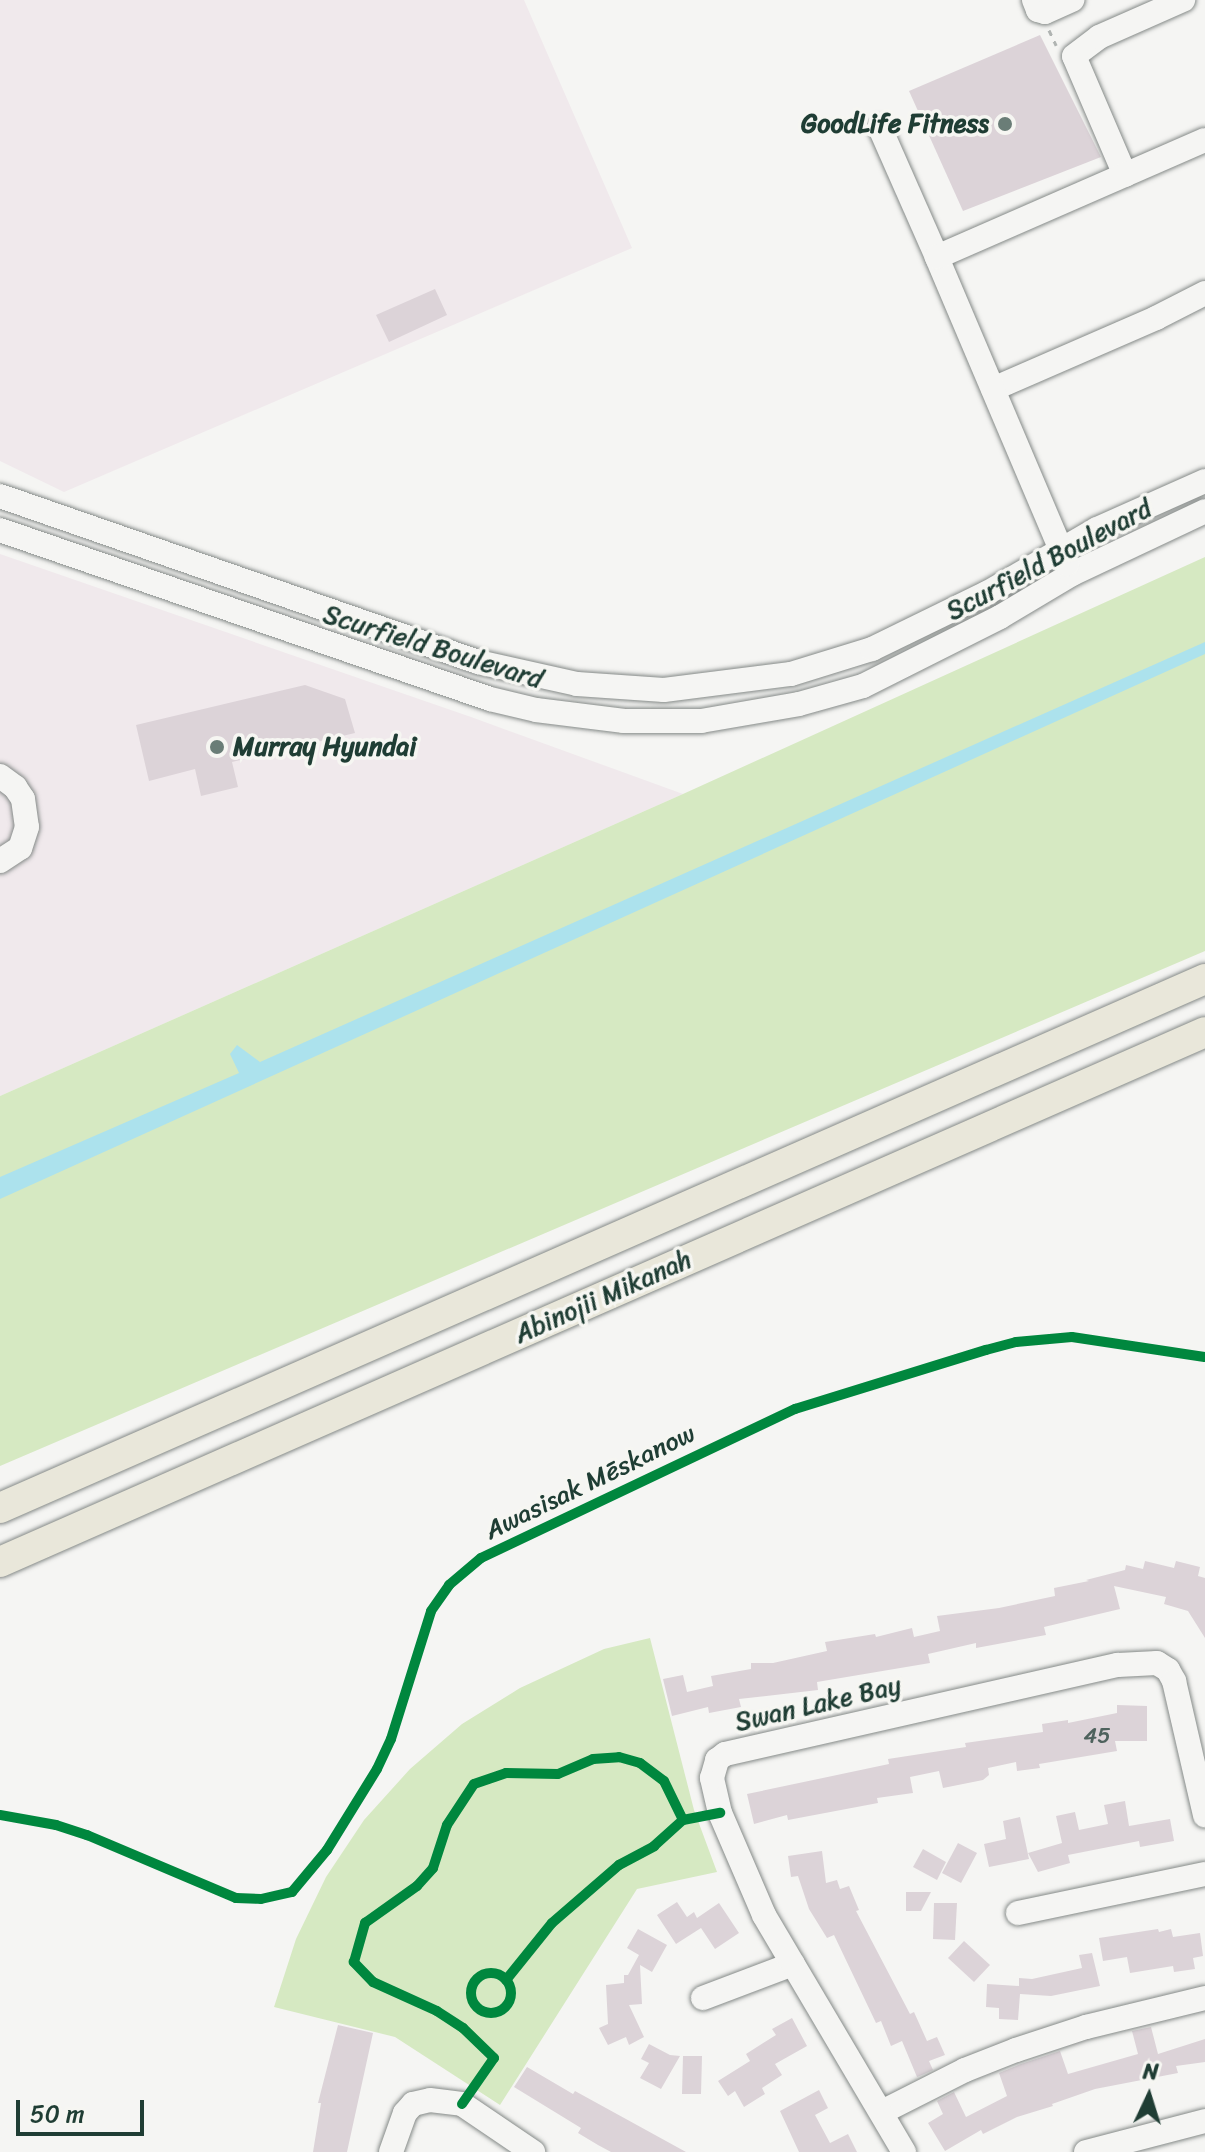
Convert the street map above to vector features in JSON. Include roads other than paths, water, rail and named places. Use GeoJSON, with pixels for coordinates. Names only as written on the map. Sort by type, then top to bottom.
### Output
{"type":"FeatureCollection","features":[{"type":"Feature","properties":{"kind":"main road","name":"Abinojii Mikanah"},"geometry":{"type":"LineString","coordinates":[[0,1508],[1205,979]]}},
{"type":"Feature","properties":{"kind":"main road","name":"Abinojii Mikanah"},"geometry":{"type":"LineString","coordinates":[[0,1562],[1205,1032]]}},
{"type":"Feature","properties":{"kind":"street"},"geometry":{"type":"LineString","coordinates":[[1034,0],[1038,10],[1045,12],[1072,0]]}},
{"type":"Feature","properties":{"kind":"street"},"geometry":{"type":"LineString","coordinates":[[1125,175],[1074,56],[1099,37],[1183,0]]}},
{"type":"Feature","properties":{"kind":"street"},"geometry":{"type":"LineString","coordinates":[[880,128],[1067,563]]}},
{"type":"Feature","properties":{"kind":"street"},"geometry":{"type":"LineString","coordinates":[[937,257],[1205,140]]}},
{"type":"Feature","properties":{"kind":"street"},"geometry":{"type":"LineString","coordinates":[[993,389],[1156,318],[1205,293]]}},
{"type":"Feature","properties":{"kind":"street","name":"Scurfield Boulevard"},"geometry":{"type":"LineString","coordinates":[[0,530],[490,699],[536,710],[624,721],[736,718],[863,686],[973,631],[1067,563],[1097,529],[1205,481]]}},
{"type":"Feature","properties":{"kind":"street","name":"Scurfield Boulevard"},"geometry":{"type":"LineString","coordinates":[[0,496],[478,662],[537,678],[623,689],[704,688],[791,674],[836,661],[872,649],[1067,563],[1205,511]]}},
{"type":"Feature","properties":{"kind":"street"},"geometry":{"type":"LineString","coordinates":[[0,776],[15,787],[23,799],[27,827],[20,848],[0,861]]}},
{"type":"Feature","properties":{"kind":"street","name":"Swan Lake Bay"},"geometry":{"type":"LineString","coordinates":[[904,2152],[764,1915],[720,1813],[713,1789],[713,1768],[725,1754],[1118,1665],[1157,1663],[1168,1670],[1174,1681],[1205,1815]]}},
{"type":"Feature","properties":{"kind":"street"},"geometry":{"type":"LineString","coordinates":[[1018,1913],[1205,1874]]}},
{"type":"Feature","properties":{"kind":"street"},"geometry":{"type":"LineString","coordinates":[[703,1998],[793,1964]]}},
{"type":"Feature","properties":{"kind":"street"},"geometry":{"type":"LineString","coordinates":[[882,2112],[965,2070],[1016,2050],[1086,2027],[1205,1998]]}},
{"type":"Feature","properties":{"kind":"street"},"geometry":{"type":"LineString","coordinates":[[391,2152],[405,2113],[413,2104],[430,2100],[462,2104],[533,2152]]}},
{"type":"Feature","properties":{"kind":"street"},"geometry":{"type":"LineString","coordinates":[[1086,2152],[1205,2121]]}},
{"type":"Feature","properties":{"kind":"water"},"geometry":{"type":"Polygon","coordinates":[[[1205,642],[1205,654],[0,1199],[0,1177],[239,1073],[230,1054],[237,1045],[260,1062],[1205,642]]]}},
{"type":"Feature","properties":{"kind":"place","name":"GoodLife Fitness"},"geometry":{"type":"Point","coordinates":[1005,124]}},
{"type":"Feature","properties":{"kind":"place","name":"Murray Hyundai"},"geometry":{"type":"Point","coordinates":[217,747]}}]}
